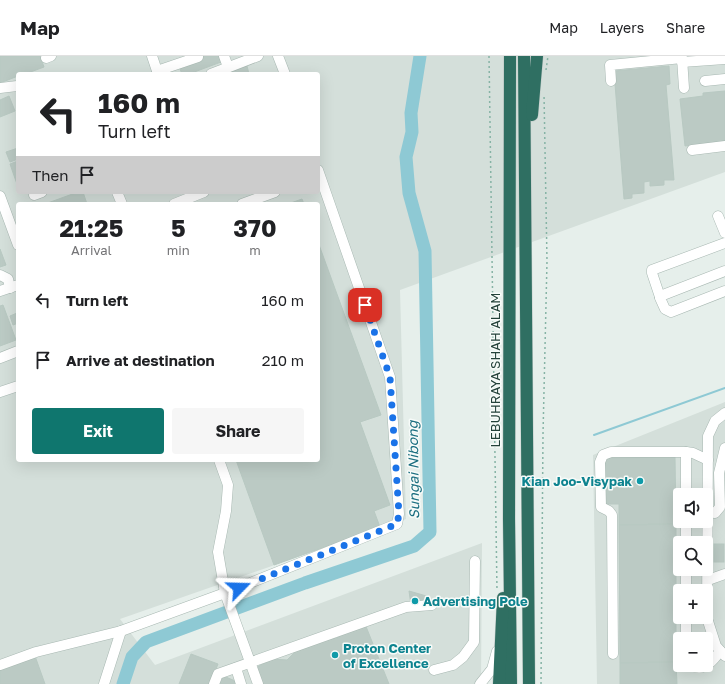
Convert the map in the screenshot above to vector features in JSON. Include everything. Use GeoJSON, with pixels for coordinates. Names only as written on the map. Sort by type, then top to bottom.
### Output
{"type":"FeatureCollection","features":[{"type":"Feature","properties":{"kind":"highway"},"geometry":{"type":"LineString","coordinates":[[505,56],[511,87]]}},
{"type":"Feature","properties":{"kind":"highway","name":"LEBUHRAYA SHAH ALAM"},"geometry":{"type":"LineString","coordinates":[[510,56],[509,519],[511,684]]}},
{"type":"Feature","properties":{"kind":"highway"},"geometry":{"type":"LineString","coordinates":[[524,56],[529,684]]}},
{"type":"Feature","properties":{"kind":"highway"},"geometry":{"type":"LineString","coordinates":[[526,178],[538,56]]}},
{"type":"Feature","properties":{"kind":"highway"},"geometry":{"type":"LineString","coordinates":[[499,684],[504,558],[509,519]]}},
{"type":"Feature","properties":{"kind":"street"},"geometry":{"type":"LineString","coordinates":[[152,56],[158,72]]}},
{"type":"Feature","properties":{"kind":"street"},"geometry":{"type":"LineString","coordinates":[[224,56],[234,62]]}},
{"type":"Feature","properties":{"kind":"street"},"geometry":{"type":"LineString","coordinates":[[215,72],[234,62],[256,56]]}},
{"type":"Feature","properties":{"kind":"street"},"geometry":{"type":"LineString","coordinates":[[278,56],[284,72]]}},
{"type":"Feature","properties":{"kind":"street"},"geometry":{"type":"LineString","coordinates":[[160,72],[198,57]]}},
{"type":"Feature","properties":{"kind":"street"},"geometry":{"type":"LineString","coordinates":[[611,81],[610,65],[682,58],[684,88]]}},
{"type":"Feature","properties":{"kind":"street"},"geometry":{"type":"LineString","coordinates":[[682,62],[725,59]]}},
{"type":"Feature","properties":{"kind":"street"},"geometry":{"type":"LineString","coordinates":[[705,81],[725,79]]}},
{"type":"Feature","properties":{"kind":"street"},"geometry":{"type":"LineString","coordinates":[[0,88],[16,86]]}},
{"type":"Feature","properties":{"kind":"street"},"geometry":{"type":"LineString","coordinates":[[692,150],[725,146]]}},
{"type":"Feature","properties":{"kind":"street"},"geometry":{"type":"LineString","coordinates":[[0,665],[36,652],[121,631],[226,597],[397,524],[399,514],[390,377],[320,177]]}},
{"type":"Feature","properties":{"kind":"street"},"geometry":{"type":"LineString","coordinates":[[179,202],[199,194]]}},
{"type":"Feature","properties":{"kind":"street"},"geometry":{"type":"LineString","coordinates":[[245,202],[254,196],[264,194]]}},
{"type":"Feature","properties":{"kind":"street"},"geometry":{"type":"LineString","coordinates":[[0,196],[16,240]]}},
{"type":"Feature","properties":{"kind":"street"},"geometry":{"type":"LineString","coordinates":[[718,216],[725,233]]}},
{"type":"Feature","properties":{"kind":"street"},"geometry":{"type":"LineString","coordinates":[[725,243],[652,270],[665,309],[671,312],[725,291]]}},
{"type":"Feature","properties":{"kind":"street"},"geometry":{"type":"LineString","coordinates":[[660,297],[725,271]]}},
{"type":"Feature","properties":{"kind":"street"},"geometry":{"type":"LineString","coordinates":[[0,275],[8,279],[9,288]]}},
{"type":"Feature","properties":{"kind":"street"},"geometry":{"type":"LineString","coordinates":[[0,358],[16,352]]}},
{"type":"Feature","properties":{"kind":"street"},"geometry":{"type":"LineString","coordinates":[[0,392],[16,387]]}},
{"type":"Feature","properties":{"kind":"street"},"geometry":{"type":"LineString","coordinates":[[708,488],[708,436],[715,421],[725,413]]}},
{"type":"Feature","properties":{"kind":"street"},"geometry":{"type":"LineString","coordinates":[[713,513],[715,513],[720,507],[719,473],[725,448]]}},
{"type":"Feature","properties":{"kind":"street"},"geometry":{"type":"LineString","coordinates":[[613,654],[612,515],[609,511],[601,507],[600,462],[603,455],[611,452],[686,452],[693,453],[708,460]]}},
{"type":"Feature","properties":{"kind":"street"},"geometry":{"type":"LineString","coordinates":[[686,452],[686,488]]}},
{"type":"Feature","properties":{"kind":"street"},"geometry":{"type":"LineString","coordinates":[[220,462],[228,485],[226,511],[218,552],[226,597],[258,684]]}},
{"type":"Feature","properties":{"kind":"street"},"geometry":{"type":"LineString","coordinates":[[708,528],[707,618],[716,646],[723,654],[713,660]]}},
{"type":"Feature","properties":{"kind":"street"},"geometry":{"type":"LineString","coordinates":[[434,670],[453,665],[463,657],[474,642],[475,561]]}},
{"type":"Feature","properties":{"kind":"street"},"geometry":{"type":"LineString","coordinates":[[708,580],[725,574]]}},
{"type":"Feature","properties":{"kind":"street"},"geometry":{"type":"LineString","coordinates":[[214,684],[218,674],[406,607],[432,605]]}},
{"type":"Feature","properties":{"kind":"street"},"geometry":{"type":"LineString","coordinates":[[104,684],[121,631]]}},
{"type":"Feature","properties":{"kind":"street"},"geometry":{"type":"LineString","coordinates":[[480,684],[492,669],[500,644]]}},
{"type":"Feature","properties":{"kind":"street"},"geometry":{"type":"LineString","coordinates":[[236,668],[241,684]]}},
{"type":"Feature","properties":{"kind":"path"},"geometry":{"type":"LineString","coordinates":[[489,56],[496,590],[503,608]]}},
{"type":"Feature","properties":{"kind":"path"},"geometry":{"type":"LineString","coordinates":[[545,74],[548,56]]}},
{"type":"Feature","properties":{"kind":"path"},"geometry":{"type":"LineString","coordinates":[[541,684],[542,434],[546,261],[544,87]]}},
{"type":"Feature","properties":{"kind":"shaded area"},"geometry":{"type":"Polygon","coordinates":[[[0,56],[725,56],[725,172],[400,290],[406,519],[120,619],[155,665],[482,543],[481,684],[0,684],[0,56]]]}},
{"type":"Feature","properties":{"kind":"shaded area"},"geometry":{"type":"Polygon","coordinates":[[[725,402],[725,684],[597,684],[593,455],[725,402]]]}},
{"type":"Feature","properties":{"kind":"building"},"geometry":{"type":"Polygon","coordinates":[[[0,56],[40,56],[44,67],[30,72],[16,72],[16,77],[0,83],[0,56]]]}},
{"type":"Feature","properties":{"kind":"building"},"geometry":{"type":"Polygon","coordinates":[[[200,56],[219,56],[221,62],[194,72],[181,72],[180,69],[202,61],[200,56]]]}},
{"type":"Feature","properties":{"kind":"building"},"geometry":{"type":"Polygon","coordinates":[[[247,66],[248,72],[230,72],[247,66]]]}},
{"type":"Feature","properties":{"kind":"building"},"geometry":{"type":"Polygon","coordinates":[[[669,66],[670,84],[666,85],[674,180],[664,180],[664,185],[650,186],[650,181],[644,182],[644,193],[632,194],[632,198],[624,199],[614,71],[669,66]]]}},
{"type":"Feature","properties":{"kind":"building"},"geometry":{"type":"Polygon","coordinates":[[[725,91],[725,141],[685,146],[680,99],[703,96],[703,93],[725,91]]]}},
{"type":"Feature","properties":{"kind":"building"},"geometry":{"type":"Polygon","coordinates":[[[9,96],[15,111],[0,117],[0,100],[9,96]]]}},
{"type":"Feature","properties":{"kind":"building"},"geometry":{"type":"Polygon","coordinates":[[[16,149],[16,160],[10,162],[6,152],[16,149]]]}},
{"type":"Feature","properties":{"kind":"building"},"geometry":{"type":"Polygon","coordinates":[[[16,162],[16,181],[10,164],[16,162]]]}},
{"type":"Feature","properties":{"kind":"building"},"geometry":{"type":"Polygon","coordinates":[[[72,194],[84,194],[86,202],[50,202],[72,194]]]}},
{"type":"Feature","properties":{"kind":"building"},"geometry":{"type":"Polygon","coordinates":[[[302,199],[303,202],[294,202],[302,199]]]}},
{"type":"Feature","properties":{"kind":"building"},"geometry":{"type":"Polygon","coordinates":[[[320,247],[381,415],[360,422],[390,505],[374,511],[380,527],[274,565],[237,462],[320,462],[320,247]]]}},
{"type":"Feature","properties":{"kind":"building"},"geometry":{"type":"Polygon","coordinates":[[[0,249],[6,265],[0,267],[0,249]]]}},
{"type":"Feature","properties":{"kind":"building"},"geometry":{"type":"Polygon","coordinates":[[[3,305],[16,340],[0,346],[0,306],[3,305]]]}},
{"type":"Feature","properties":{"kind":"building"},"geometry":{"type":"Polygon","coordinates":[[[16,313],[16,324],[13,325],[10,316],[16,313]]]}},
{"type":"Feature","properties":{"kind":"building","name":"Kian Joo-Visypak"},"geometry":{"type":"Polygon","coordinates":[[[675,457],[675,488],[673,488],[673,524],[619,525],[619,504],[605,504],[605,458],[675,457]]]}},
{"type":"Feature","properties":{"kind":"building"},"geometry":{"type":"Polygon","coordinates":[[[673,524],[673,528],[676,528],[676,536],[673,536],[673,576],[676,576],[676,584],[673,584],[673,624],[676,624],[676,632],[673,632],[673,662],[620,663],[619,525],[673,524]]]}},
{"type":"Feature","properties":{"kind":"building"},"geometry":{"type":"Polygon","coordinates":[[[714,544],[724,544],[724,562],[714,562],[714,544]]]}},
{"type":"Feature","properties":{"kind":"building","name":"Advertising Pole"},"geometry":{"type":"Polygon","coordinates":[[[409,591],[430,597],[411,605],[409,591]]]}},
{"type":"Feature","properties":{"kind":"building","name":"Proton Center of Excellence"},"geometry":{"type":"Polygon","coordinates":[[[365,624],[389,684],[261,684],[256,669],[259,666],[273,659],[287,660],[296,651],[316,642],[337,638],[352,626],[365,624]]]}},
{"type":"Feature","properties":{"kind":"building"},"geometry":{"type":"Polygon","coordinates":[[[191,654],[218,664],[210,684],[179,684],[191,654]]]}},
{"type":"Feature","properties":{"kind":"building"},"geometry":{"type":"Polygon","coordinates":[[[35,656],[45,684],[0,684],[0,668],[35,656]]]}},
{"type":"Feature","properties":{"kind":"building"},"geometry":{"type":"Polygon","coordinates":[[[673,662],[673,672],[676,672],[677,684],[620,684],[620,663],[673,662]]]}},
{"type":"Feature","properties":{"kind":"building"},"geometry":{"type":"Polygon","coordinates":[[[221,675],[240,683],[217,684],[221,675]]]}},
{"type":"Feature","properties":{"kind":"waterway","name":"Sungai Nibong"},"geometry":{"type":"LineString","coordinates":[[123,684],[132,657],[146,642],[305,583],[414,546],[430,532],[425,251],[409,193],[406,157],[412,132],[411,113],[420,56]]}},
{"type":"Feature","properties":{"kind":"waterway"},"geometry":{"type":"LineString","coordinates":[[594,435],[725,388]]}},
{"type":"Feature","properties":{"kind":"place","name":"Kian Joo-Visypak"},"geometry":{"type":"Point","coordinates":[640,481]}},
{"type":"Feature","properties":{"kind":"place","name":"Advertising Pole"},"geometry":{"type":"Point","coordinates":[415,601]}},
{"type":"Feature","properties":{"kind":"place","name":"Proton Center of Excellence"},"geometry":{"type":"Point","coordinates":[335,655]}},
{"type":"Feature","properties":{"kind":"route"},"geometry":{"type":"LineString","coordinates":[[239,588],[397,524],[399,514],[390,377],[365,305]]}}]}
